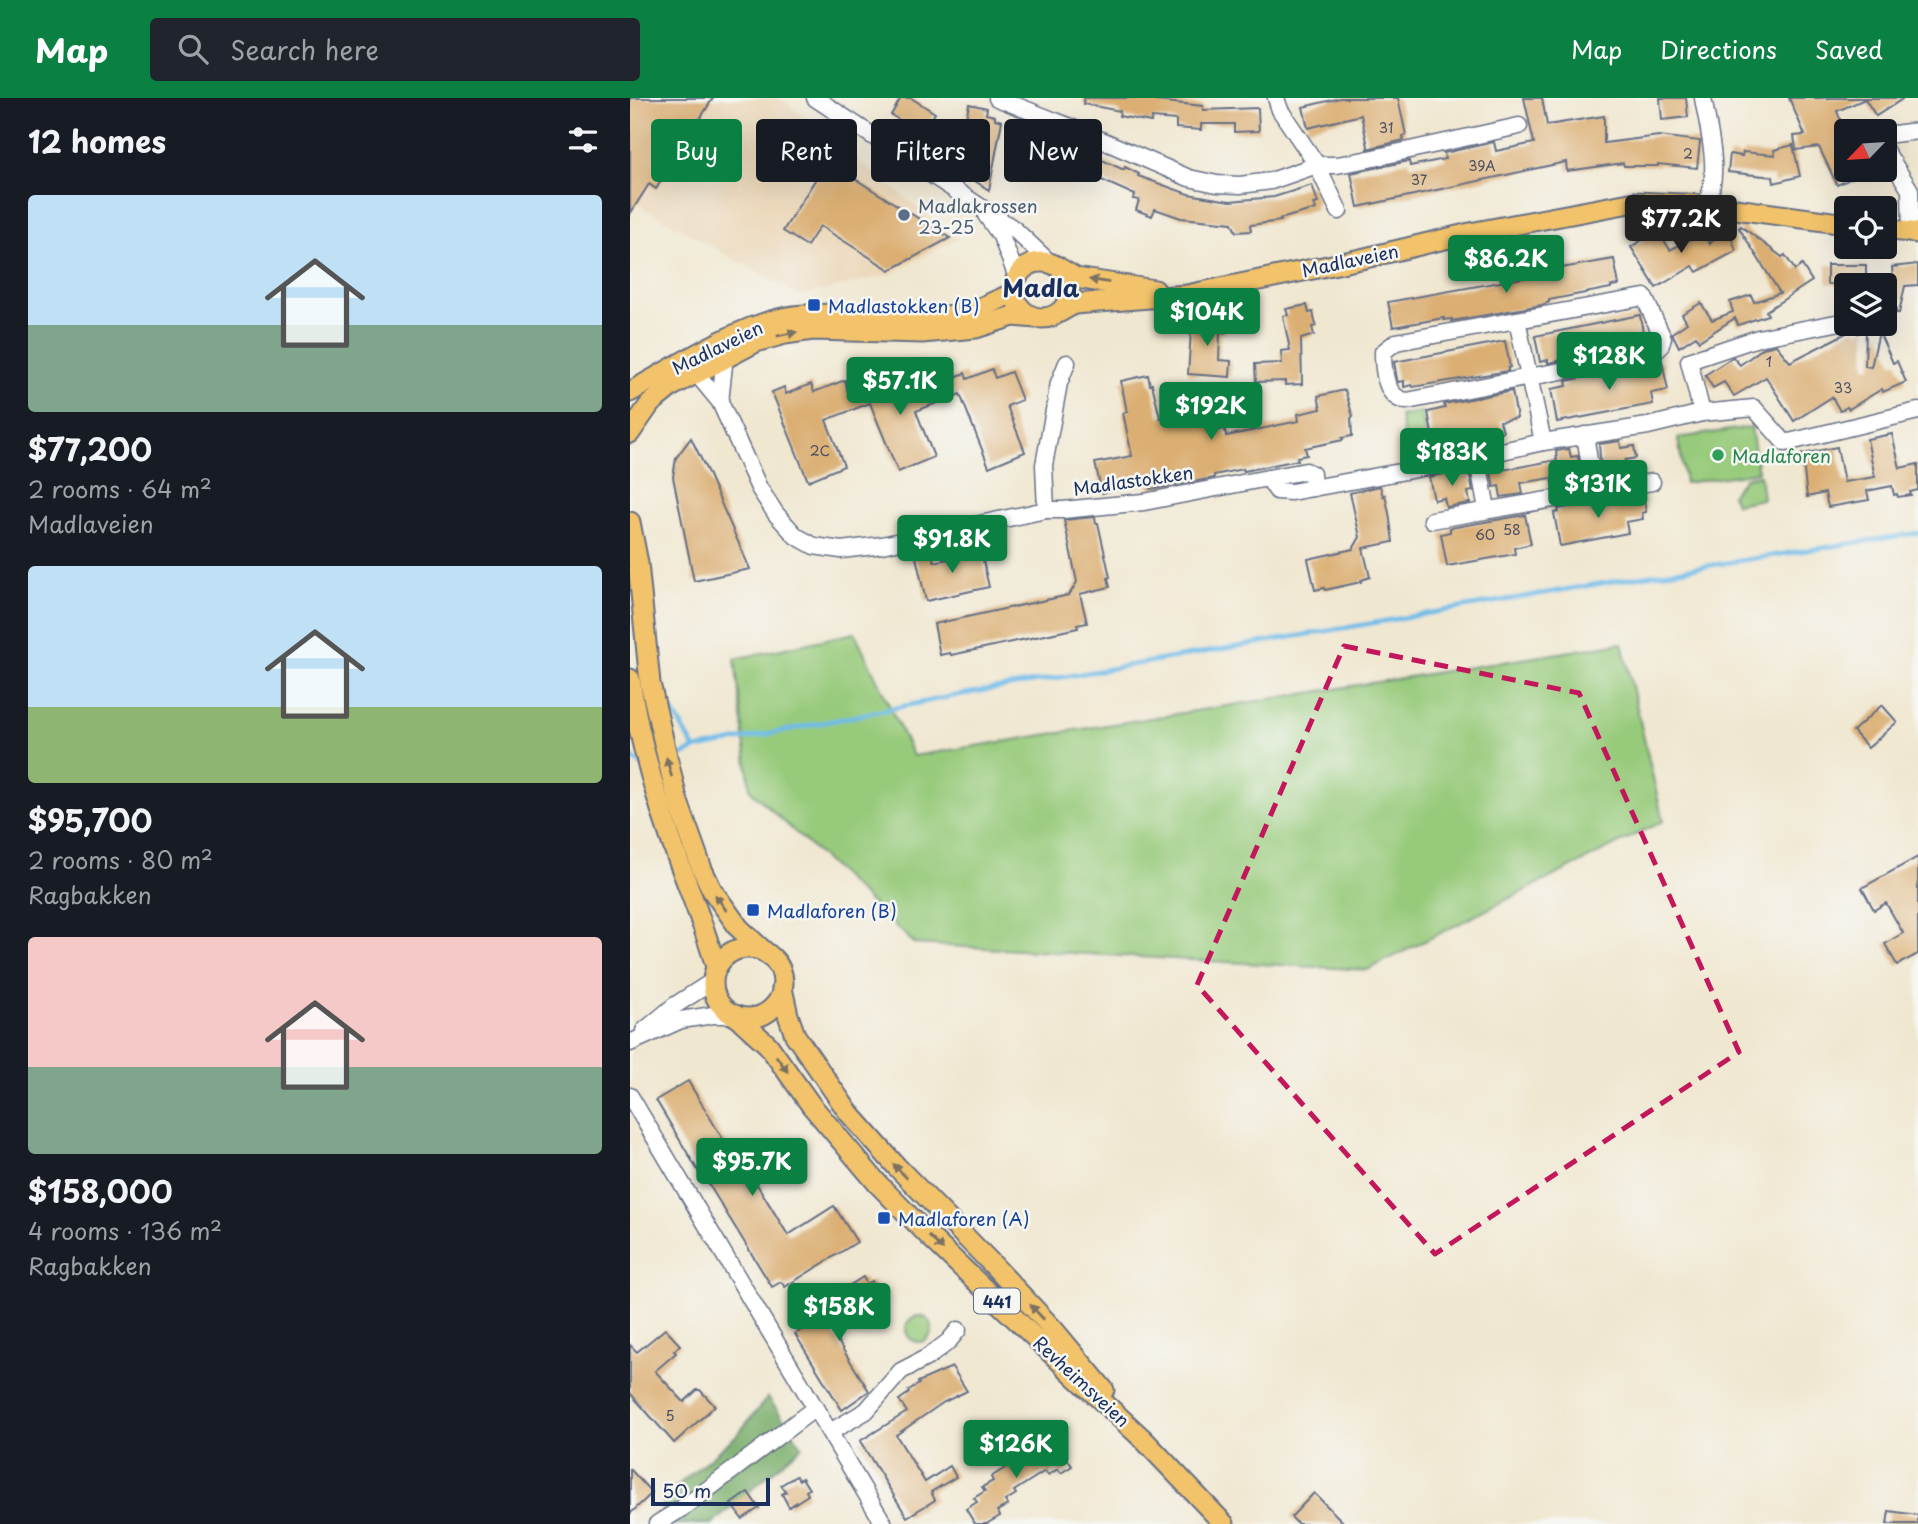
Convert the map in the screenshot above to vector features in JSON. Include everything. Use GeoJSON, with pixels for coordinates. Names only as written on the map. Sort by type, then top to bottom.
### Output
{"type":"FeatureCollection","features":[{"type":"Feature","properties":{"kind":"main road","name":"Madlaveien"},"geometry":{"type":"LineString","coordinates":[[1060,312],[1074,304],[1187,295],[1362,259],[1470,233],[1635,202],[1706,205],[1834,222]]}},
{"type":"Feature","properties":{"kind":"main road"},"geometry":{"type":"LineString","coordinates":[[1031,264],[1056,266],[1067,277],[1070,292],[1068,302],[1060,312],[1046,318],[1036,318],[1022,310],[1015,285],[1031,264]]}},
{"type":"Feature","properties":{"kind":"main road","name":"Madlaveien"},"geometry":{"type":"LineString","coordinates":[[1056,266],[1076,278],[1187,295]]}},
{"type":"Feature","properties":{"kind":"main road","name":"Madlaveien"},"geometry":{"type":"LineString","coordinates":[[630,392],[710,348],[768,322],[792,316],[818,314],[917,317],[948,314],[973,310],[1015,285]]}},
{"type":"Feature","properties":{"kind":"main road","name":"Madlaveien"},"geometry":{"type":"LineString","coordinates":[[630,433],[650,404],[672,386],[756,342],[813,330],[922,333],[976,328],[1013,316],[1036,318]]}},
{"type":"Feature","properties":{"kind":"main road","name":"441"},"geometry":{"type":"LineString","coordinates":[[630,522],[638,563],[646,657],[655,710],[677,799],[679,835],[739,928],[767,954],[781,972],[782,988]]}},
{"type":"Feature","properties":{"kind":"main road","name":"441"},"geometry":{"type":"LineString","coordinates":[[630,679],[647,760],[679,835],[704,923],[715,974],[717,999],[725,1009],[735,1015]]}},
{"type":"Feature","properties":{"kind":"main road"},"geometry":{"type":"LineString","coordinates":[[715,974],[730,953],[742,948],[755,948],[767,954]]}},
{"type":"Feature","properties":{"kind":"main road"},"geometry":{"type":"LineString","coordinates":[[735,1015],[756,1017],[765,1013],[779,998],[782,988]]}},
{"type":"Feature","properties":{"kind":"main road","name":"Revheimsveien"},"geometry":{"type":"LineString","coordinates":[[782,988],[795,1035],[849,1113],[897,1167],[1054,1330],[1144,1440]]}},
{"type":"Feature","properties":{"kind":"main road","name":"Revheimsveien"},"geometry":{"type":"LineString","coordinates":[[735,1015],[768,1045],[811,1105],[878,1184],[1144,1440],[1224,1524]]}},
{"type":"Feature","properties":{"kind":"street"},"geometry":{"type":"LineString","coordinates":[[815,98],[1014,229],[1056,266]]}},
{"type":"Feature","properties":{"kind":"street"},"geometry":{"type":"LineString","coordinates":[[997,98],[1189,178],[1217,184],[1240,185],[1271,181],[1317,166],[1364,160],[1520,126]]}},
{"type":"Feature","properties":{"kind":"street"},"geometry":{"type":"LineString","coordinates":[[1276,98],[1280,110],[1317,166],[1339,211]]}},
{"type":"Feature","properties":{"kind":"street"},"geometry":{"type":"LineString","coordinates":[[1703,98],[1713,159],[1712,192],[1706,205]]}},
{"type":"Feature","properties":{"kind":"street"},"geometry":{"type":"LineString","coordinates":[[1897,134],[1918,131]]}},
{"type":"Feature","properties":{"kind":"street"},"geometry":{"type":"LineString","coordinates":[[1897,169],[1910,190],[1914,233]]}},
{"type":"Feature","properties":{"kind":"street"},"geometry":{"type":"LineString","coordinates":[[981,208],[1001,236],[1015,285]]}},
{"type":"Feature","properties":{"kind":"street"},"geometry":{"type":"LineString","coordinates":[[1644,297],[1663,338],[1660,347],[1653,353],[1407,401],[1396,397],[1388,388],[1383,352],[1396,342],[1517,320],[1644,297]]}},
{"type":"Feature","properties":{"kind":"street"},"geometry":{"type":"LineString","coordinates":[[1517,320],[1542,442]]}},
{"type":"Feature","properties":{"kind":"street"},"geometry":{"type":"LineString","coordinates":[[1702,414],[1689,361],[1758,338],[1834,323]]}},
{"type":"Feature","properties":{"kind":"street"},"geometry":{"type":"LineString","coordinates":[[720,402],[725,356]]}},
{"type":"Feature","properties":{"kind":"street"},"geometry":{"type":"LineString","coordinates":[[1046,510],[1044,465],[1059,383],[1068,363]]}},
{"type":"Feature","properties":{"kind":"street","name":"Madlastokken"},"geometry":{"type":"LineString","coordinates":[[696,373],[720,402],[759,488],[770,506],[796,536],[814,546],[841,550],[882,545],[1046,510],[1144,502],[1268,478],[1277,491],[1282,493],[1477,456]]}},
{"type":"Feature","properties":{"kind":"street"},"geometry":{"type":"LineString","coordinates":[[1487,509],[1477,456],[1702,414],[1754,408],[1785,443],[1918,411]]}},
{"type":"Feature","properties":{"kind":"street"},"geometry":{"type":"LineString","coordinates":[[1585,435],[1594,491]]}},
{"type":"Feature","properties":{"kind":"street"},"geometry":{"type":"LineString","coordinates":[[1432,520],[1652,482]]}},
{"type":"Feature","properties":{"kind":"street"},"geometry":{"type":"LineString","coordinates":[[630,1043],[715,974]]}},
{"type":"Feature","properties":{"kind":"street"},"geometry":{"type":"LineString","coordinates":[[630,1043],[681,1020],[735,1015]]}},
{"type":"Feature","properties":{"kind":"street"},"geometry":{"type":"LineString","coordinates":[[630,1096],[884,1524]]}},
{"type":"Feature","properties":{"kind":"street"},"geometry":{"type":"LineString","coordinates":[[830,1432],[866,1411],[901,1371],[928,1357],[948,1342],[958,1330]]}},
{"type":"Feature","properties":{"kind":"street"},"geometry":{"type":"LineString","coordinates":[[657,1524],[815,1408]]}},
{"type":"Feature","properties":{"kind":"highlighted area"},"geometry":{"type":"Polygon","coordinates":[[[1344,646],[1579,693],[1739,1052],[1435,1254],[1197,985],[1344,646]]]}},
{"type":"Feature","properties":{"kind":"shaded area"},"geometry":{"type":"Polygon","coordinates":[[[630,98],[780,98],[806,119],[756,119],[756,182],[857,182],[857,159],[871,170],[871,182],[885,182],[957,239],[891,274],[800,296],[630,200],[630,98]]]}},
{"type":"Feature","properties":{"kind":"green space"},"geometry":{"type":"Polygon","coordinates":[[[1421,412],[1428,445],[1406,449],[1400,416],[1421,412]]]}},
{"type":"Feature","properties":{"kind":"green space","name":"Madlaforen"},"geometry":{"type":"Polygon","coordinates":[[[1751,427],[1758,472],[1685,483],[1678,438],[1751,427]]]}},
{"type":"Feature","properties":{"kind":"green space"},"geometry":{"type":"Polygon","coordinates":[[[1760,475],[1763,499],[1736,504],[1731,495],[1745,478],[1760,475]]]}},
{"type":"Feature","properties":{"kind":"green space"},"geometry":{"type":"Polygon","coordinates":[[[855,633],[913,756],[1622,643],[1663,821],[1367,970],[915,944],[750,790],[735,659],[855,633]]]}},
{"type":"Feature","properties":{"kind":"green space"},"geometry":{"type":"Polygon","coordinates":[[[919,1316],[928,1320],[932,1329],[928,1338],[919,1342],[910,1338],[906,1329],[910,1320],[919,1316]]]}},
{"type":"Feature","properties":{"kind":"green space"},"geometry":{"type":"Polygon","coordinates":[[[768,1397],[802,1446],[712,1524],[659,1524],[664,1497],[737,1435],[768,1397]]]}},
{"type":"Feature","properties":{"kind":"building"},"geometry":{"type":"Polygon","coordinates":[[[630,98],[713,98],[700,119],[651,119],[651,182],[660,182],[656,189],[649,184],[630,214],[630,98]]]}},
{"type":"Feature","properties":{"kind":"building"},"geometry":{"type":"Polygon","coordinates":[[[901,98],[911,98],[935,113],[932,119],[898,119],[891,115],[901,98]]]}},
{"type":"Feature","properties":{"kind":"building"},"geometry":{"type":"Polygon","coordinates":[[[1084,98],[1156,98],[1156,101],[1203,106],[1203,110],[1258,108],[1259,131],[1234,132],[1234,124],[1201,124],[1201,130],[1176,128],[1176,120],[1152,118],[1151,122],[1119,116],[1120,111],[1083,104],[1084,98]]]}},
{"type":"Feature","properties":{"kind":"building"},"geometry":{"type":"Polygon","coordinates":[[[1340,98],[1398,98],[1406,135],[1403,136],[1404,140],[1367,149],[1361,115],[1308,128],[1303,107],[1340,98]]]}},
{"type":"Feature","properties":{"kind":"building"},"geometry":{"type":"Polygon","coordinates":[[[1524,98],[1542,98],[1547,125],[1604,116],[1604,143],[1659,136],[1700,141],[1697,168],[1658,164],[1624,166],[1623,163],[1567,171],[1566,162],[1358,207],[1351,173],[1409,161],[1410,166],[1445,159],[1444,153],[1494,142],[1496,151],[1534,143],[1524,98]]]}},
{"type":"Feature","properties":{"kind":"building"},"geometry":{"type":"Polygon","coordinates":[[[1660,98],[1686,98],[1688,117],[1662,120],[1660,98]]]}},
{"type":"Feature","properties":{"kind":"building"},"geometry":{"type":"Polygon","coordinates":[[[1789,98],[1904,98],[1876,116],[1865,99],[1837,111],[1840,119],[1834,119],[1834,179],[1819,147],[1796,150],[1794,136],[1805,135],[1789,98]]]}},
{"type":"Feature","properties":{"kind":"building"},"geometry":{"type":"Polygon","coordinates":[[[969,104],[987,108],[986,114],[1002,121],[989,190],[977,182],[990,182],[990,119],[966,119],[969,104]]]}},
{"type":"Feature","properties":{"kind":"building"},"geometry":{"type":"Polygon","coordinates":[[[1793,145],[1800,176],[1774,183],[1773,177],[1728,172],[1730,154],[1742,156],[1743,152],[1775,155],[1774,150],[1793,145]]]}},
{"type":"Feature","properties":{"kind":"building"},"geometry":{"type":"Polygon","coordinates":[[[1102,160],[1188,194],[1230,201],[1274,197],[1312,185],[1318,203],[1314,204],[1316,209],[1280,219],[1281,221],[1250,225],[1251,231],[1236,232],[1232,223],[1181,218],[1155,209],[1152,216],[1136,210],[1139,200],[1133,199],[1135,195],[1102,180],[1102,160]]]}},
{"type":"Feature","properties":{"kind":"building"},"geometry":{"type":"Polygon","coordinates":[[[857,180],[950,238],[890,270],[820,226],[807,246],[783,231],[814,182],[857,182],[857,180]]]}},
{"type":"Feature","properties":{"kind":"building"},"geometry":{"type":"Polygon","coordinates":[[[1727,224],[1736,251],[1697,272],[1693,266],[1656,288],[1631,247],[1658,230],[1670,250],[1703,232],[1710,244],[1727,224]]]}},
{"type":"Feature","properties":{"kind":"building"},"geometry":{"type":"Polygon","coordinates":[[[1741,226],[1782,257],[1785,255],[1795,270],[1802,265],[1812,281],[1766,311],[1768,315],[1738,325],[1735,318],[1699,341],[1696,336],[1679,347],[1672,333],[1687,323],[1682,314],[1701,303],[1712,320],[1733,312],[1730,302],[1751,295],[1754,302],[1780,293],[1739,228],[1741,226]]]}},
{"type":"Feature","properties":{"kind":"building"},"geometry":{"type":"Polygon","coordinates":[[[1614,259],[1619,285],[1611,288],[1549,300],[1542,305],[1452,321],[1444,318],[1393,327],[1388,302],[1614,259]]]}},
{"type":"Feature","properties":{"kind":"building"},"geometry":{"type":"Polygon","coordinates":[[[1918,264],[1918,285],[1905,286],[1899,313],[1897,273],[1892,273],[1892,267],[1918,264]]]}},
{"type":"Feature","properties":{"kind":"building"},"geometry":{"type":"Polygon","coordinates":[[[1827,265],[1866,265],[1866,273],[1834,273],[1834,284],[1827,284],[1827,265]]]}},
{"type":"Feature","properties":{"kind":"building"},"geometry":{"type":"Polygon","coordinates":[[[1307,305],[1309,313],[1313,312],[1316,326],[1312,327],[1314,335],[1301,339],[1302,384],[1285,385],[1285,381],[1256,382],[1255,364],[1282,363],[1281,351],[1290,350],[1283,316],[1288,315],[1286,309],[1307,305]]]}},
{"type":"Feature","properties":{"kind":"building"},"geometry":{"type":"Polygon","coordinates":[[[1640,315],[1645,344],[1548,363],[1548,360],[1540,362],[1535,336],[1640,315]]]}},
{"type":"Feature","properties":{"kind":"building"},"geometry":{"type":"Polygon","coordinates":[[[1192,317],[1226,320],[1225,333],[1220,333],[1219,360],[1231,361],[1230,377],[1188,374],[1192,317]]]}},
{"type":"Feature","properties":{"kind":"building"},"geometry":{"type":"Polygon","coordinates":[[[1840,336],[1866,336],[1865,366],[1871,367],[1878,336],[1881,336],[1893,363],[1897,361],[1906,382],[1883,392],[1882,389],[1849,409],[1847,407],[1840,411],[1832,397],[1794,421],[1766,377],[1734,396],[1724,382],[1713,388],[1705,375],[1733,357],[1740,365],[1763,348],[1776,345],[1790,362],[1840,336]]]}},
{"type":"Feature","properties":{"kind":"building"},"geometry":{"type":"Polygon","coordinates":[[[1505,341],[1510,367],[1508,371],[1413,387],[1404,387],[1404,381],[1398,382],[1394,362],[1505,341]]]}},
{"type":"Feature","properties":{"kind":"building"},"geometry":{"type":"Polygon","coordinates":[[[1662,361],[1668,390],[1651,393],[1653,404],[1557,422],[1551,389],[1567,386],[1566,381],[1662,361]]]}},
{"type":"Feature","properties":{"kind":"building"},"geometry":{"type":"Polygon","coordinates":[[[992,369],[995,378],[1011,372],[1022,400],[1007,406],[1025,452],[989,467],[960,394],[916,411],[934,457],[898,472],[870,403],[826,420],[844,466],[808,481],[772,392],[784,387],[786,394],[811,384],[814,392],[845,380],[847,389],[873,378],[876,384],[901,374],[904,383],[934,371],[937,384],[965,373],[967,379],[992,369]]]}},
{"type":"Feature","properties":{"kind":"building"},"geometry":{"type":"Polygon","coordinates":[[[1148,375],[1160,418],[1209,407],[1214,431],[1225,429],[1226,436],[1299,421],[1298,414],[1321,409],[1318,396],[1345,390],[1353,417],[1352,436],[1305,448],[1307,455],[1297,457],[1298,460],[1244,471],[1243,469],[1214,475],[1214,478],[1160,488],[1150,489],[1148,482],[1102,493],[1095,463],[1132,456],[1123,413],[1127,412],[1121,381],[1148,375]]]}},
{"type":"Feature","properties":{"kind":"building"},"geometry":{"type":"Polygon","coordinates":[[[1512,391],[1517,418],[1500,421],[1503,432],[1434,445],[1428,412],[1445,408],[1444,404],[1512,391]]]}},
{"type":"Feature","properties":{"kind":"building"},"geometry":{"type":"Polygon","coordinates":[[[1892,434],[1900,468],[1918,464],[1918,490],[1910,492],[1911,495],[1898,497],[1897,494],[1894,495],[1892,486],[1867,491],[1869,500],[1828,507],[1825,493],[1807,497],[1802,454],[1837,447],[1844,482],[1875,477],[1867,439],[1892,434]]]}},
{"type":"Feature","properties":{"kind":"building"},"geometry":{"type":"Polygon","coordinates":[[[691,438],[750,569],[694,581],[673,477],[676,458],[691,438]]]}},
{"type":"Feature","properties":{"kind":"building"},"geometry":{"type":"Polygon","coordinates":[[[1620,441],[1621,448],[1634,446],[1636,458],[1625,460],[1628,475],[1606,479],[1604,469],[1601,470],[1599,444],[1620,441]]]}},
{"type":"Feature","properties":{"kind":"building"},"geometry":{"type":"Polygon","coordinates":[[[1569,449],[1571,457],[1578,456],[1580,473],[1574,474],[1576,484],[1554,488],[1552,478],[1521,483],[1523,494],[1501,497],[1499,486],[1494,487],[1491,472],[1557,460],[1556,451],[1569,449]]]}},
{"type":"Feature","properties":{"kind":"building"},"geometry":{"type":"Polygon","coordinates":[[[1464,470],[1465,476],[1470,475],[1473,491],[1468,492],[1470,503],[1446,507],[1444,498],[1434,500],[1429,477],[1464,470]]]}},
{"type":"Feature","properties":{"kind":"building"},"geometry":{"type":"Polygon","coordinates":[[[1380,486],[1383,496],[1385,495],[1393,542],[1363,548],[1370,577],[1361,582],[1315,590],[1308,559],[1353,549],[1360,537],[1350,493],[1380,486]]]}},
{"type":"Feature","properties":{"kind":"building"},"geometry":{"type":"Polygon","coordinates":[[[1638,495],[1640,501],[1644,500],[1646,512],[1642,513],[1643,519],[1626,522],[1628,533],[1560,546],[1554,513],[1559,512],[1558,509],[1638,495]]]}},
{"type":"Feature","properties":{"kind":"building"},"geometry":{"type":"Polygon","coordinates":[[[1525,515],[1531,544],[1514,548],[1515,554],[1447,566],[1441,534],[1450,532],[1450,528],[1525,515]]]}},
{"type":"Feature","properties":{"kind":"building"},"geometry":{"type":"Polygon","coordinates":[[[1095,517],[1110,587],[1080,594],[1087,623],[1077,625],[1078,628],[951,655],[940,655],[934,624],[1069,595],[1077,582],[1064,520],[1095,517]]]}},
{"type":"Feature","properties":{"kind":"building"},"geometry":{"type":"Polygon","coordinates":[[[981,552],[989,587],[926,601],[916,557],[932,554],[934,562],[981,552]]]}},
{"type":"Feature","properties":{"kind":"building"},"geometry":{"type":"Polygon","coordinates":[[[1882,705],[1897,722],[1868,748],[1853,731],[1882,705]]]}},
{"type":"Feature","properties":{"kind":"building"},"geometry":{"type":"Polygon","coordinates":[[[1918,857],[1918,954],[1897,965],[1885,944],[1903,933],[1886,903],[1874,910],[1862,888],[1918,857]]]}},
{"type":"Feature","properties":{"kind":"building"},"geometry":{"type":"Polygon","coordinates":[[[688,1081],[745,1176],[750,1173],[788,1235],[834,1206],[857,1242],[785,1287],[781,1282],[772,1287],[656,1100],[688,1081]]]}},
{"type":"Feature","properties":{"kind":"building"},"geometry":{"type":"Polygon","coordinates":[[[863,1277],[867,1284],[872,1281],[883,1300],[832,1332],[869,1391],[842,1410],[795,1334],[838,1307],[835,1303],[840,1300],[836,1294],[863,1277]]]}},
{"type":"Feature","properties":{"kind":"building"},"geometry":{"type":"Polygon","coordinates":[[[665,1329],[680,1345],[674,1351],[676,1353],[655,1371],[684,1402],[700,1390],[715,1406],[674,1443],[630,1393],[630,1345],[637,1352],[665,1329]]]}},
{"type":"Feature","properties":{"kind":"building"},"geometry":{"type":"Polygon","coordinates":[[[952,1367],[967,1391],[944,1402],[896,1435],[925,1482],[950,1466],[956,1477],[931,1492],[935,1500],[907,1517],[860,1441],[907,1412],[899,1400],[919,1384],[918,1382],[952,1367]]]}},
{"type":"Feature","properties":{"kind":"building"},"geometry":{"type":"Polygon","coordinates":[[[1056,1442],[1072,1466],[1061,1473],[1058,1469],[1048,1475],[1045,1471],[1014,1491],[1016,1494],[1005,1501],[1008,1505],[997,1511],[1000,1516],[986,1524],[975,1524],[966,1509],[977,1502],[974,1498],[985,1491],[982,1487],[993,1481],[991,1477],[1011,1464],[1009,1460],[1030,1447],[1033,1452],[1043,1445],[1046,1449],[1056,1442]]]}},
{"type":"Feature","properties":{"kind":"building"},"geometry":{"type":"Polygon","coordinates":[[[630,1469],[652,1493],[630,1514],[630,1469]]]}},
{"type":"Feature","properties":{"kind":"building"},"geometry":{"type":"Polygon","coordinates":[[[796,1476],[799,1480],[802,1478],[809,1489],[806,1491],[808,1495],[789,1507],[782,1494],[786,1492],[781,1485],[796,1476]]]}},
{"type":"Feature","properties":{"kind":"building"},"geometry":{"type":"Polygon","coordinates":[[[748,1492],[759,1508],[742,1519],[731,1504],[748,1492]]]}},
{"type":"Feature","properties":{"kind":"building"},"geometry":{"type":"Polygon","coordinates":[[[1314,1493],[1345,1524],[1298,1524],[1291,1517],[1314,1493]]]}},
{"type":"Feature","properties":{"kind":"building"},"geometry":{"type":"Polygon","coordinates":[[[1889,1511],[1918,1515],[1918,1524],[1887,1524],[1889,1511]]]}},
{"type":"Feature","properties":{"kind":"waterway"},"geometry":{"type":"LineString","coordinates":[[672,760],[695,749],[953,696],[1661,573],[1918,533]]}},
{"type":"Feature","properties":{"kind":"waterway"},"geometry":{"type":"LineString","coordinates":[[664,716],[672,710],[695,749]]}},
{"type":"Feature","properties":{"kind":"waterway"},"geometry":{"type":"LineString","coordinates":[[630,756],[640,764]]}},
{"type":"Feature","properties":{"kind":"place","name":"Madlakrossen 23-25"},"geometry":{"type":"Point","coordinates":[904,215]}},
{"type":"Feature","properties":{"kind":"place","name":"Madlastokken (B)"},"geometry":{"type":"Point","coordinates":[814,305]}},
{"type":"Feature","properties":{"kind":"place","name":"Madlaforen"},"geometry":{"type":"Point","coordinates":[1718,455]}},
{"type":"Feature","properties":{"kind":"place","name":"Madlaforen (B)"},"geometry":{"type":"Point","coordinates":[753,910]}},
{"type":"Feature","properties":{"kind":"place","name":"Madlaforen (A)"},"geometry":{"type":"Point","coordinates":[884,1218]}},
{"type":"Feature","properties":{"kind":"district","name":"Madla"},"geometry":{"type":"Point","coordinates":[1041,287]}}]}
